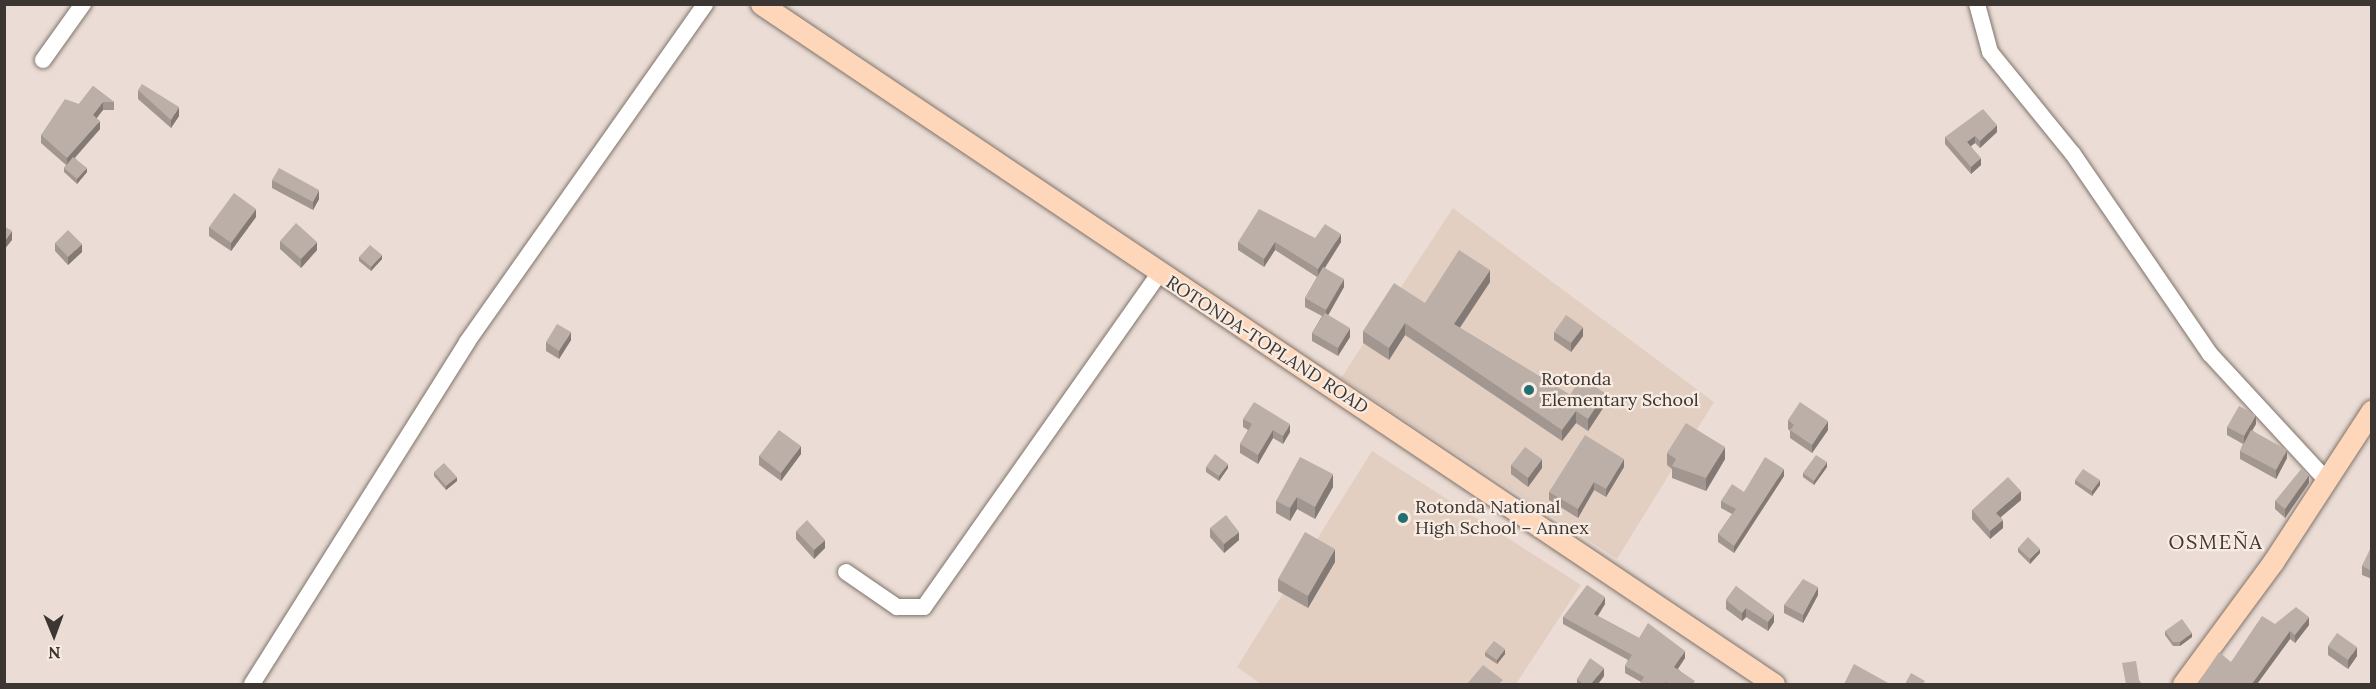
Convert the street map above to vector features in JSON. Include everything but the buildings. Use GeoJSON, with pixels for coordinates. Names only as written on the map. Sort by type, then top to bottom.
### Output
{"type":"FeatureCollection","features":[{"type":"Feature","properties":{"kind":"main road","name":"ROTONDA-TOPLAND ROAD"},"geometry":{"type":"LineString","coordinates":[[761,4],[1159,274],[1774,684]]}},
{"type":"Feature","properties":{"kind":"main road"},"geometry":{"type":"LineString","coordinates":[[2183,684],[2328,482],[2372,410]]}},
{"type":"Feature","properties":{"kind":"street"},"geometry":{"type":"LineString","coordinates":[[43,60],[83,4]]}},
{"type":"Feature","properties":{"kind":"street"},"geometry":{"type":"LineString","coordinates":[[252,684],[467,342],[705,4]]}},
{"type":"Feature","properties":{"kind":"street"},"geometry":{"type":"LineString","coordinates":[[1977,4],[1990,52],[2073,154],[2210,354],[2328,482]]}},
{"type":"Feature","properties":{"kind":"street"},"geometry":{"type":"LineString","coordinates":[[846,572],[897,607],[924,607],[1159,274]]}},
{"type":"Feature","properties":{"kind":"shaded area","name":"Rotonda Elementary School"},"geometry":{"type":"Polygon","coordinates":[[[1453,208],[1714,402],[1617,559],[1341,378],[1453,208]]]}},
{"type":"Feature","properties":{"kind":"shaded area","name":"Rotonda National High School – Annex"},"geometry":{"type":"Polygon","coordinates":[[[1372,451],[1581,585],[1516,684],[1261,684],[1237,667],[1372,451]]]}},
{"type":"Feature","properties":{"kind":"place","name":"Rotonda Elementary School"},"geometry":{"type":"Point","coordinates":[1529,390]}},
{"type":"Feature","properties":{"kind":"place","name":"Rotonda National High School – Annex"},"geometry":{"type":"Point","coordinates":[1403,518]}},
{"type":"Feature","properties":{"kind":"district","name":"OSMEÑA"},"geometry":{"type":"Point","coordinates":[2216,541]}}]}
